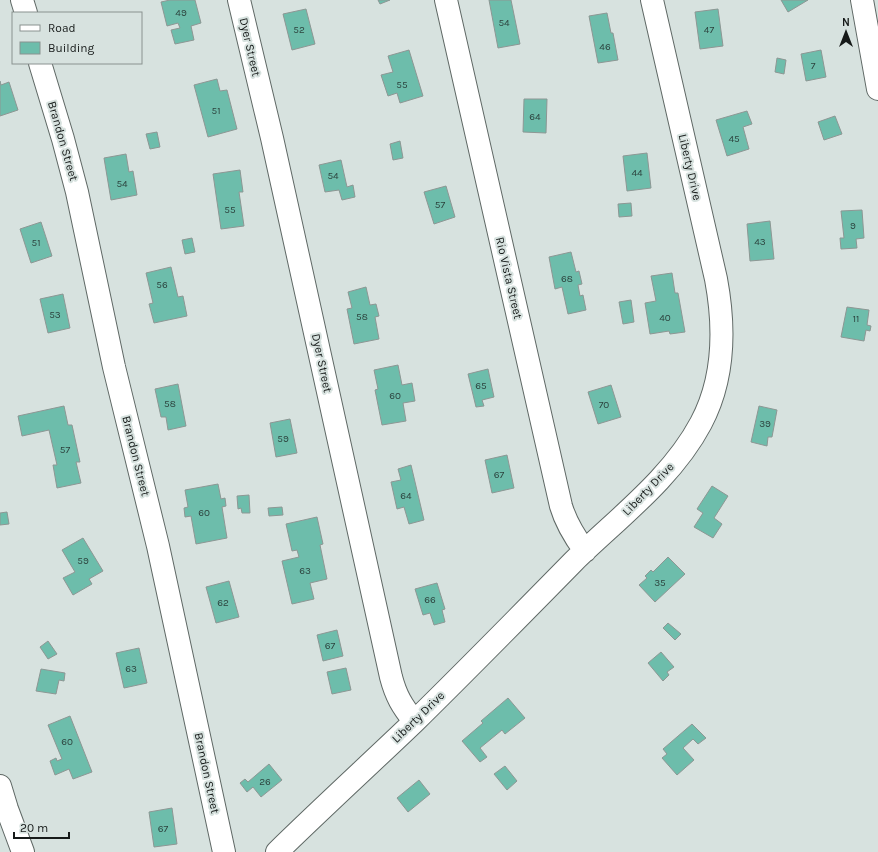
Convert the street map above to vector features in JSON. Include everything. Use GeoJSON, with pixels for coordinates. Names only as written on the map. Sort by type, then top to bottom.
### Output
{"type":"FeatureCollection","features":[{"type":"Feature","properties":{"kind":"street"},"geometry":{"type":"LineString","coordinates":[[22,0],[26,12]]}},
{"type":"Feature","properties":{"kind":"street","name":"Dyer Street"},"geometry":{"type":"LineString","coordinates":[[239,0],[272,138],[391,677],[396,695],[404,709],[414,721]]}},
{"type":"Feature","properties":{"kind":"street","name":"Rio Vista Street"},"geometry":{"type":"LineString","coordinates":[[446,0],[561,506],[565,520],[585,551]]}},
{"type":"Feature","properties":{"kind":"street","name":"Liberty Drive"},"geometry":{"type":"LineString","coordinates":[[277,852],[414,721],[585,551],[654,485],[688,444],[702,422],[711,400],[718,374],[722,350],[720,303],[716,279],[652,0]]}},
{"type":"Feature","properties":{"kind":"street"},"geometry":{"type":"LineString","coordinates":[[862,0],[878,89]]}},
{"type":"Feature","properties":{"kind":"street","name":"Brandon Street"},"geometry":{"type":"LineString","coordinates":[[40,64],[77,192],[114,367],[158,546],[224,852]]}},
{"type":"Feature","properties":{"kind":"street"},"geometry":{"type":"LineString","coordinates":[[0,786],[23,852]]}},
{"type":"Feature","properties":{"kind":"building"},"geometry":{"type":"Polygon","coordinates":[[[170,0],[195,0],[201,23],[191,26],[194,40],[175,44],[171,30],[180,28],[178,23],[167,26],[161,2],[170,0]]]}},
{"type":"Feature","properties":{"kind":"building"},"geometry":{"type":"Polygon","coordinates":[[[378,0],[390,0],[380,4],[378,0]]]}},
{"type":"Feature","properties":{"kind":"building"},"geometry":{"type":"Polygon","coordinates":[[[489,0],[511,0],[520,44],[498,48],[489,0]]]}},
{"type":"Feature","properties":{"kind":"building"},"geometry":{"type":"Polygon","coordinates":[[[781,0],[808,0],[788,12],[781,0]]]}},
{"type":"Feature","properties":{"kind":"building"},"geometry":{"type":"Polygon","coordinates":[[[306,9],[315,44],[292,50],[283,14],[306,9]]]}},
{"type":"Feature","properties":{"kind":"building"},"geometry":{"type":"Polygon","coordinates":[[[718,9],[723,46],[700,49],[695,12],[718,9]]]}},
{"type":"Feature","properties":{"kind":"building"},"geometry":{"type":"Polygon","coordinates":[[[607,13],[611,33],[613,33],[618,60],[598,63],[589,16],[607,13]]]}},
{"type":"Feature","properties":{"kind":"building"},"geometry":{"type":"Polygon","coordinates":[[[409,50],[423,96],[400,103],[397,93],[388,96],[381,75],[393,72],[388,56],[409,50]]]}},
{"type":"Feature","properties":{"kind":"building"},"geometry":{"type":"Polygon","coordinates":[[[821,50],[826,77],[806,81],[801,54],[821,50]]]}},
{"type":"Feature","properties":{"kind":"building"},"geometry":{"type":"Polygon","coordinates":[[[777,58],[786,60],[784,74],[775,72],[777,58]]]}},
{"type":"Feature","properties":{"kind":"building"},"geometry":{"type":"Polygon","coordinates":[[[217,79],[220,91],[227,90],[237,129],[208,137],[194,85],[217,79]]]}},
{"type":"Feature","properties":{"kind":"building"},"geometry":{"type":"Polygon","coordinates":[[[0,81],[1,85],[9,82],[18,110],[0,116],[0,81]]]}},
{"type":"Feature","properties":{"kind":"building"},"geometry":{"type":"Polygon","coordinates":[[[524,99],[547,99],[546,133],[523,132],[524,99]]]}},
{"type":"Feature","properties":{"kind":"building"},"geometry":{"type":"Polygon","coordinates":[[[747,111],[752,124],[743,127],[749,149],[727,156],[716,120],[747,111]]]}},
{"type":"Feature","properties":{"kind":"building"},"geometry":{"type":"Polygon","coordinates":[[[835,116],[842,134],[824,140],[818,122],[835,116]]]}},
{"type":"Feature","properties":{"kind":"building"},"geometry":{"type":"Polygon","coordinates":[[[157,132],[160,147],[150,149],[146,134],[157,132]]]}},
{"type":"Feature","properties":{"kind":"building"},"geometry":{"type":"Polygon","coordinates":[[[400,141],[403,158],[393,160],[390,144],[400,141]]]}},
{"type":"Feature","properties":{"kind":"building"},"geometry":{"type":"Polygon","coordinates":[[[647,153],[651,188],[627,191],[623,156],[647,153]]]}},
{"type":"Feature","properties":{"kind":"building"},"geometry":{"type":"Polygon","coordinates":[[[126,154],[129,172],[133,171],[137,195],[111,200],[104,158],[126,154]]]}},
{"type":"Feature","properties":{"kind":"building"},"geometry":{"type":"Polygon","coordinates":[[[341,160],[347,187],[353,185],[355,197],[342,200],[339,190],[325,192],[319,165],[341,160]]]}},
{"type":"Feature","properties":{"kind":"building"},"geometry":{"type":"Polygon","coordinates":[[[240,170],[243,192],[239,192],[244,226],[221,229],[213,174],[240,170]]]}},
{"type":"Feature","properties":{"kind":"building"},"geometry":{"type":"Polygon","coordinates":[[[446,186],[455,217],[434,224],[424,192],[446,186]]]}},
{"type":"Feature","properties":{"kind":"building"},"geometry":{"type":"Polygon","coordinates":[[[631,203],[632,216],[619,217],[618,204],[631,203]]]}},
{"type":"Feature","properties":{"kind":"building"},"geometry":{"type":"Polygon","coordinates":[[[862,210],[864,238],[856,239],[857,248],[841,249],[840,238],[844,238],[841,211],[862,210]]]}},
{"type":"Feature","properties":{"kind":"building"},"geometry":{"type":"Polygon","coordinates":[[[770,221],[774,259],[750,261],[747,224],[770,221]]]}},
{"type":"Feature","properties":{"kind":"building"},"geometry":{"type":"Polygon","coordinates":[[[41,222],[52,256],[31,263],[20,229],[41,222]]]}},
{"type":"Feature","properties":{"kind":"building"},"geometry":{"type":"Polygon","coordinates":[[[192,238],[195,252],[185,254],[182,240],[192,238]]]}},
{"type":"Feature","properties":{"kind":"building"},"geometry":{"type":"Polygon","coordinates":[[[571,252],[576,272],[579,271],[582,284],[578,285],[580,296],[583,295],[586,310],[568,314],[562,287],[555,289],[549,257],[571,252]]]}},
{"type":"Feature","properties":{"kind":"building"},"geometry":{"type":"Polygon","coordinates":[[[171,267],[178,297],[183,296],[187,316],[154,323],[149,304],[153,303],[146,273],[171,267]]]}},
{"type":"Feature","properties":{"kind":"building"},"geometry":{"type":"Polygon","coordinates":[[[672,273],[675,293],[678,293],[685,332],[670,334],[669,331],[650,334],[645,303],[656,301],[651,276],[672,273]]]}},
{"type":"Feature","properties":{"kind":"building"},"geometry":{"type":"Polygon","coordinates":[[[366,287],[370,305],[376,304],[379,316],[375,317],[379,339],[354,344],[347,309],[352,308],[348,292],[366,287]]]}},
{"type":"Feature","properties":{"kind":"building"},"geometry":{"type":"Polygon","coordinates":[[[63,294],[70,328],[48,333],[40,299],[63,294]]]}},
{"type":"Feature","properties":{"kind":"building"},"geometry":{"type":"Polygon","coordinates":[[[631,300],[634,322],[623,324],[619,302],[631,300]]]}},
{"type":"Feature","properties":{"kind":"building"},"geometry":{"type":"Polygon","coordinates":[[[847,307],[869,310],[867,325],[871,326],[870,331],[866,330],[864,341],[841,337],[847,307]]]}},
{"type":"Feature","properties":{"kind":"building"},"geometry":{"type":"Polygon","coordinates":[[[398,365],[402,385],[412,383],[415,401],[403,403],[406,421],[382,425],[375,390],[378,389],[374,370],[398,365]]]}},
{"type":"Feature","properties":{"kind":"building"},"geometry":{"type":"Polygon","coordinates":[[[488,369],[494,397],[482,400],[484,406],[476,407],[468,374],[488,369]]]}},
{"type":"Feature","properties":{"kind":"building"},"geometry":{"type":"Polygon","coordinates":[[[178,384],[186,426],[168,430],[166,417],[161,417],[155,389],[178,384]]]}},
{"type":"Feature","properties":{"kind":"building"},"geometry":{"type":"Polygon","coordinates":[[[611,385],[621,417],[598,424],[588,392],[611,385]]]}},
{"type":"Feature","properties":{"kind":"building"},"geometry":{"type":"Polygon","coordinates":[[[64,406],[68,425],[72,425],[80,462],[76,462],[81,483],[57,488],[53,465],[57,465],[49,430],[22,436],[18,416],[64,406]]]}},
{"type":"Feature","properties":{"kind":"building"},"geometry":{"type":"Polygon","coordinates":[[[759,406],[777,410],[772,437],[768,437],[767,446],[751,442],[759,406]]]}},
{"type":"Feature","properties":{"kind":"building"},"geometry":{"type":"Polygon","coordinates":[[[290,419],[297,453],[276,457],[270,423],[290,419]]]}},
{"type":"Feature","properties":{"kind":"building"},"geometry":{"type":"Polygon","coordinates":[[[507,455],[514,488],[492,493],[485,460],[507,455]]]}},
{"type":"Feature","properties":{"kind":"building"},"geometry":{"type":"Polygon","coordinates":[[[411,465],[424,520],[409,524],[404,507],[397,509],[391,482],[401,480],[398,469],[411,465]]]}},
{"type":"Feature","properties":{"kind":"building"},"geometry":{"type":"Polygon","coordinates":[[[218,484],[221,499],[225,498],[226,506],[222,507],[227,538],[196,544],[191,516],[185,517],[184,508],[188,507],[185,490],[218,484]]]}},
{"type":"Feature","properties":{"kind":"building"},"geometry":{"type":"Polygon","coordinates":[[[712,486],[728,496],[714,518],[722,524],[713,538],[694,527],[703,513],[697,509],[712,486]]]}},
{"type":"Feature","properties":{"kind":"building"},"geometry":{"type":"Polygon","coordinates":[[[249,495],[250,513],[242,513],[241,508],[238,509],[237,496],[249,495]]]}},
{"type":"Feature","properties":{"kind":"building"},"geometry":{"type":"Polygon","coordinates":[[[282,507],[283,515],[269,516],[268,508],[282,507]]]}},
{"type":"Feature","properties":{"kind":"building"},"geometry":{"type":"Polygon","coordinates":[[[7,512],[9,524],[0,525],[0,513],[7,512]]]}},
{"type":"Feature","properties":{"kind":"building"},"geometry":{"type":"Polygon","coordinates":[[[317,517],[323,544],[320,545],[327,579],[310,583],[314,599],[292,604],[282,561],[299,557],[297,550],[292,551],[286,524],[317,517]]]}},
{"type":"Feature","properties":{"kind":"building"},"geometry":{"type":"Polygon","coordinates":[[[83,538],[103,571],[89,579],[92,584],[73,595],[63,578],[75,572],[62,550],[83,538]]]}},
{"type":"Feature","properties":{"kind":"building"},"geometry":{"type":"Polygon","coordinates":[[[668,557],[685,574],[655,602],[639,585],[647,578],[645,576],[651,570],[653,572],[668,557]]]}},
{"type":"Feature","properties":{"kind":"building"},"geometry":{"type":"Polygon","coordinates":[[[229,581],[239,617],[216,623],[206,587],[229,581]]]}},
{"type":"Feature","properties":{"kind":"building"},"geometry":{"type":"Polygon","coordinates":[[[437,583],[445,609],[442,610],[445,622],[434,625],[430,613],[423,615],[415,589],[437,583]]]}},
{"type":"Feature","properties":{"kind":"building"},"geometry":{"type":"Polygon","coordinates":[[[668,623],[681,634],[675,640],[663,628],[668,623]]]}},
{"type":"Feature","properties":{"kind":"building"},"geometry":{"type":"Polygon","coordinates":[[[337,630],[343,656],[323,661],[317,635],[337,630]]]}},
{"type":"Feature","properties":{"kind":"building"},"geometry":{"type":"Polygon","coordinates":[[[48,641],[57,654],[48,659],[40,647],[48,641]]]}},
{"type":"Feature","properties":{"kind":"building"},"geometry":{"type":"Polygon","coordinates":[[[139,648],[147,683],[124,688],[116,653],[139,648]]]}},
{"type":"Feature","properties":{"kind":"building"},"geometry":{"type":"Polygon","coordinates":[[[661,652],[674,667],[667,672],[669,675],[663,681],[648,663],[661,652]]]}},
{"type":"Feature","properties":{"kind":"building"},"geometry":{"type":"Polygon","coordinates":[[[346,668],[351,690],[332,694],[327,672],[346,668]]]}},
{"type":"Feature","properties":{"kind":"building"},"geometry":{"type":"Polygon","coordinates":[[[41,669],[65,673],[64,681],[59,680],[56,694],[36,691],[41,669]]]}},
{"type":"Feature","properties":{"kind":"building"},"geometry":{"type":"Polygon","coordinates":[[[508,698],[525,718],[505,734],[502,730],[480,748],[487,757],[480,762],[462,741],[483,723],[481,721],[508,698]]]}},
{"type":"Feature","properties":{"kind":"building"},"geometry":{"type":"Polygon","coordinates":[[[70,716],[92,772],[73,779],[69,769],[55,775],[50,761],[56,758],[57,761],[62,759],[48,725],[70,716]]]}},
{"type":"Feature","properties":{"kind":"building"},"geometry":{"type":"Polygon","coordinates":[[[692,724],[706,738],[698,744],[693,739],[683,748],[694,760],[677,775],[662,758],[667,754],[663,749],[692,724]]]}},
{"type":"Feature","properties":{"kind":"building"},"geometry":{"type":"Polygon","coordinates":[[[269,764],[282,780],[261,797],[253,787],[247,792],[240,783],[245,779],[248,782],[269,764]]]}},
{"type":"Feature","properties":{"kind":"building"},"geometry":{"type":"Polygon","coordinates":[[[505,766],[517,781],[507,790],[494,774],[505,766]]]}},
{"type":"Feature","properties":{"kind":"building"},"geometry":{"type":"Polygon","coordinates":[[[419,780],[430,794],[408,812],[397,798],[419,780]]]}},
{"type":"Feature","properties":{"kind":"building"},"geometry":{"type":"Polygon","coordinates":[[[172,808],[177,844],[154,847],[149,812],[172,808]]]}}]}
